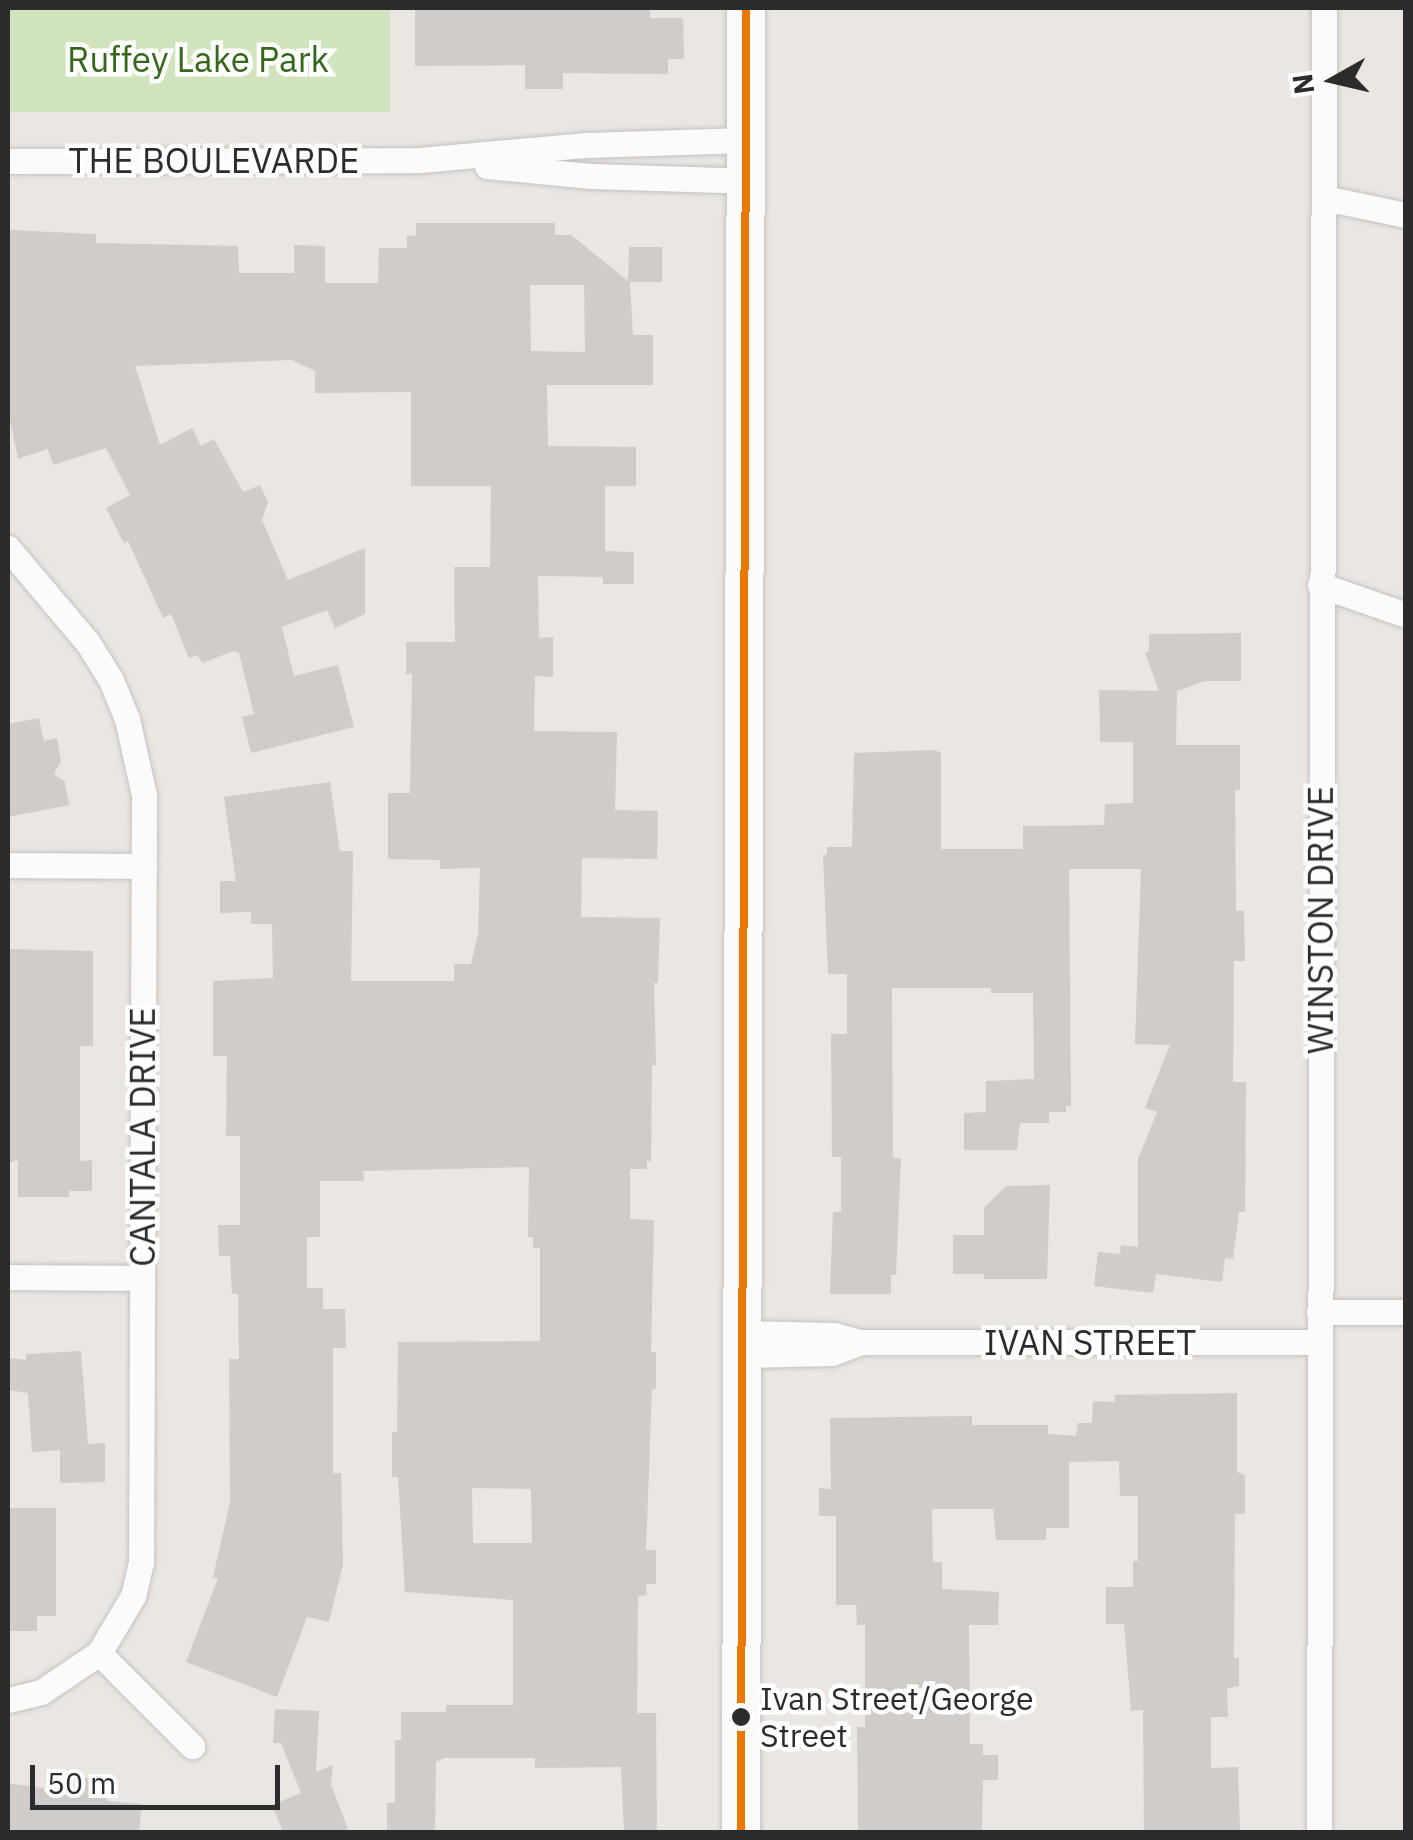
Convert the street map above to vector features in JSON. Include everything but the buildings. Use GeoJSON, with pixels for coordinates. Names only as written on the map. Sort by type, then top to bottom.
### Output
{"type":"FeatureCollection","features":[{"type":"Feature","properties":{"kind":"main road"},"geometry":{"type":"LineString","coordinates":[[741,1832],[746,8]]}},
{"type":"Feature","properties":{"kind":"street","name":"WINSTON DRIVE"},"geometry":{"type":"LineString","coordinates":[[1319,1832],[1324,8]]}},
{"type":"Feature","properties":{"kind":"street","name":"THE BOULEVARDE"},"geometry":{"type":"LineString","coordinates":[[8,161],[420,160],[586,145],[746,140]]}},
{"type":"Feature","properties":{"kind":"street","name":"THE BOULEVARDE"},"geometry":{"type":"LineString","coordinates":[[420,160],[590,176],[746,182]]}},
{"type":"Feature","properties":{"kind":"street"},"geometry":{"type":"LineString","coordinates":[[1325,198],[1406,215]]}},
{"type":"Feature","properties":{"kind":"street","name":"CANTALA DRIVE"},"geometry":{"type":"LineString","coordinates":[[8,548],[88,643],[118,694],[144,796],[141,1562],[133,1596],[99,1653],[41,1692],[8,1700]]}},
{"type":"Feature","properties":{"kind":"street"},"geometry":{"type":"LineString","coordinates":[[1320,585],[1406,615]]}},
{"type":"Feature","properties":{"kind":"street"},"geometry":{"type":"LineString","coordinates":[[8,865],[144,866]]}},
{"type":"Feature","properties":{"kind":"street"},"geometry":{"type":"LineString","coordinates":[[8,1276],[141,1278]]}},
{"type":"Feature","properties":{"kind":"street"},"geometry":{"type":"LineString","coordinates":[[1319,1312],[1406,1312]]}},
{"type":"Feature","properties":{"kind":"street","name":"IVAN STREET"},"geometry":{"type":"LineString","coordinates":[[742,1344],[834,1335],[860,1342],[1320,1342]]}},
{"type":"Feature","properties":{"kind":"street"},"geometry":{"type":"LineString","coordinates":[[99,1653],[192,1746]]}},
{"type":"Feature","properties":{"kind":"green space","name":"Ruffey Lake Park"},"geometry":{"type":"Polygon","coordinates":[[[8,8],[390,8],[390,112],[8,112],[8,8]]]}},
{"type":"Feature","properties":{"kind":"transit line"},"geometry":{"type":"LineString","coordinates":[[741,1832],[746,8]]}},
{"type":"Feature","properties":{"kind":"place","name":"Ivan Street/George Street"},"geometry":{"type":"Point","coordinates":[741,1717]}}]}
